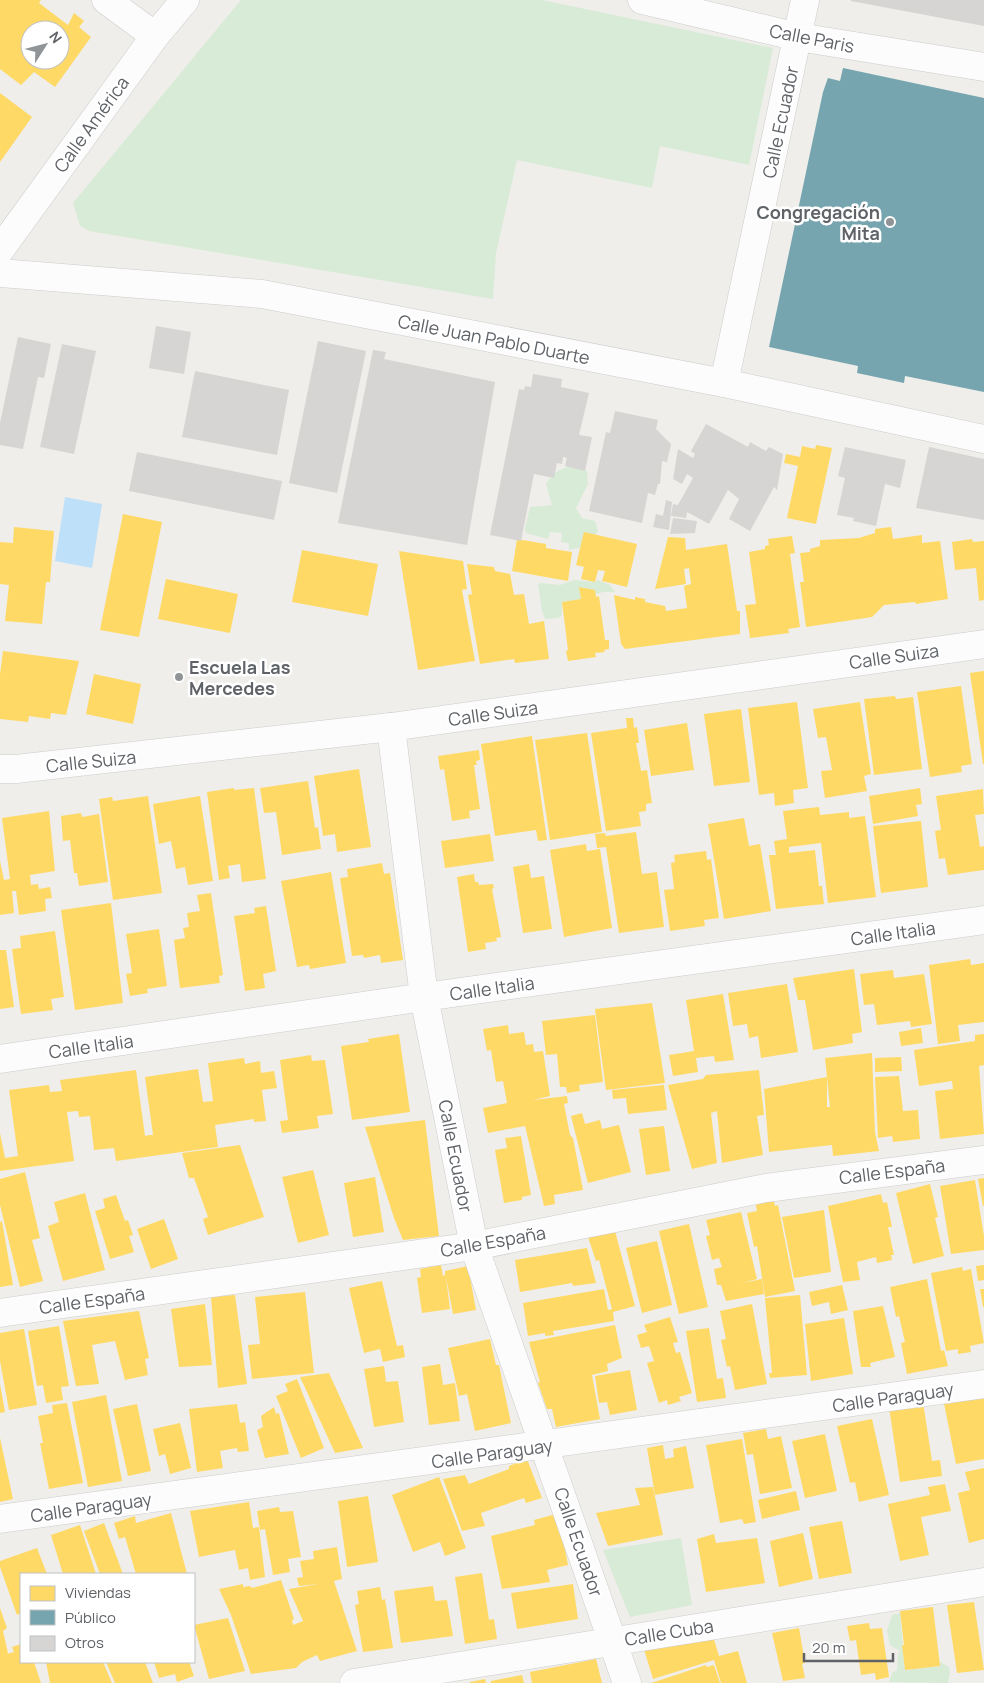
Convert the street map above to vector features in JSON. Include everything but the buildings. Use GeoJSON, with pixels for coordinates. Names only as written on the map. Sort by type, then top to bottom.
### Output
{"type":"FeatureCollection","features":[{"type":"Feature","properties":{"kind":"street"},"geometry":{"type":"LineString","coordinates":[[106,0],[155,36]]}},
{"type":"Feature","properties":{"kind":"street","name":"Calle América"},"geometry":{"type":"LineString","coordinates":[[0,250],[155,36],[185,0]]}},
{"type":"Feature","properties":{"kind":"street","name":"Calle Paris"},"geometry":{"type":"LineString","coordinates":[[642,0],[798,37],[984,68]]}},
{"type":"Feature","properties":{"kind":"street","name":"Calle Ecuador"},"geometry":{"type":"LineString","coordinates":[[724,383],[805,0]]}},
{"type":"Feature","properties":{"kind":"street","name":"Calle Juan Pablo Duarte"},"geometry":{"type":"LineString","coordinates":[[0,273],[262,294],[724,383],[984,439]]}},
{"type":"Feature","properties":{"kind":"street","name":"Calle Suiza"},"geometry":{"type":"LineString","coordinates":[[0,769],[16,770],[391,727],[984,644]]}},
{"type":"Feature","properties":{"kind":"street","name":"Calle Ecuador"},"geometry":{"type":"LineString","coordinates":[[391,727],[424,997],[474,1246],[546,1446],[627,1683]]}},
{"type":"Feature","properties":{"kind":"street","name":"Calle Italia"},"geometry":{"type":"LineString","coordinates":[[0,1060],[424,997],[984,920]]}},
{"type":"Feature","properties":{"kind":"street","name":"Calle España"},"geometry":{"type":"LineString","coordinates":[[0,1313],[474,1246],[766,1188],[984,1160]]}},
{"type":"Feature","properties":{"kind":"street","name":"Calle Paraguay"},"geometry":{"type":"LineString","coordinates":[[0,1519],[546,1446],[984,1384]]}},
{"type":"Feature","properties":{"kind":"street","name":"Calle Cuba"},"geometry":{"type":"LineString","coordinates":[[354,1683],[984,1582]]}},
{"type":"Feature","properties":{"kind":"green space"},"geometry":{"type":"Polygon","coordinates":[[[241,0],[542,0],[773,48],[749,165],[660,146],[652,188],[517,160],[496,253],[493,299],[89,231],[80,226],[73,203],[241,0]]]}},
{"type":"Feature","properties":{"kind":"green space"},"geometry":{"type":"Polygon","coordinates":[[[570,466],[587,471],[588,484],[576,508],[582,518],[595,521],[598,531],[586,546],[569,550],[569,543],[561,542],[562,533],[550,532],[548,539],[526,533],[525,529],[530,507],[552,505],[546,484],[556,472],[570,466]]]}},
{"type":"Feature","properties":{"kind":"green space"},"geometry":{"type":"Polygon","coordinates":[[[574,580],[595,582],[598,580],[610,585],[615,592],[603,592],[581,599],[562,602],[562,615],[558,618],[545,619],[538,584],[560,585],[574,580]]]}},
{"type":"Feature","properties":{"kind":"green space"},"geometry":{"type":"Polygon","coordinates":[[[681,1538],[692,1605],[630,1617],[603,1550],[681,1538]]]}},
{"type":"Feature","properties":{"kind":"green space"},"geometry":{"type":"Polygon","coordinates":[[[900,1613],[905,1670],[940,1666],[940,1662],[949,1667],[948,1683],[889,1682],[892,1673],[897,1670],[898,1654],[900,1651],[890,1645],[887,1631],[892,1615],[900,1613]]]}},
{"type":"Feature","properties":{"kind":"water"},"geometry":{"type":"Polygon","coordinates":[[[65,497],[102,504],[92,568],[55,561],[65,497]]]}},
{"type":"Feature","properties":{"kind":"place","name":"Congregación Mita"},"geometry":{"type":"Point","coordinates":[890,222]}},
{"type":"Feature","properties":{"kind":"place","name":"Escuela Las Mercedes"},"geometry":{"type":"Point","coordinates":[179,677]}}]}
